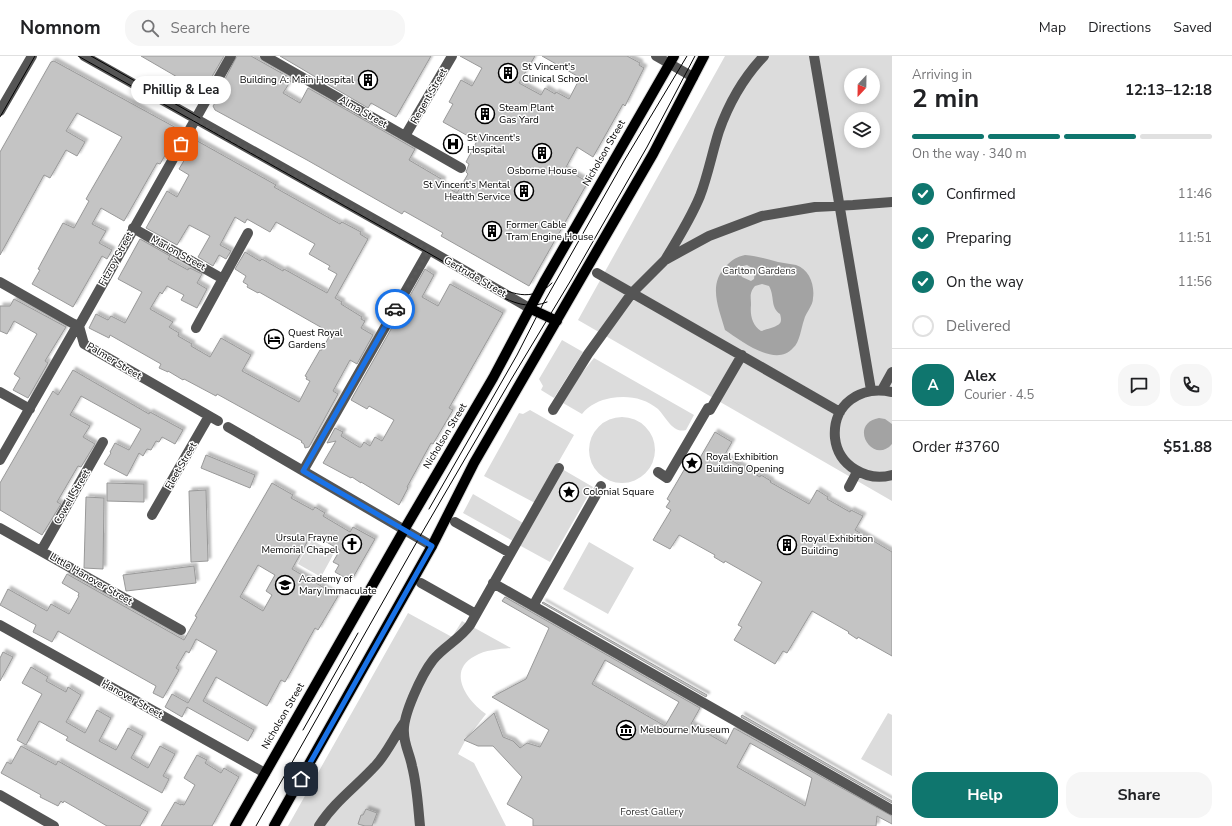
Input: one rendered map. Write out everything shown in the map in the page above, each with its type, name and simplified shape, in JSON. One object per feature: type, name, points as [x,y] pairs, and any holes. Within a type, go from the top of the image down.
[{"type":"main road","points":[[274,826],[432,546],[474,463],[655,152],[704,56]]},
{"type":"main road","name":"Nicholson Street","points":[[235,826],[264,773],[493,378],[544,282],[672,60]]},
{"type":"main road","points":[[531,309],[557,321]]},
{"type":"street","points":[[0,111],[32,56]]},
{"type":"street","name":"Gertrude Street","points":[[84,56],[531,309]]},
{"type":"street","name":"Fitzroy Street","points":[[0,460],[74,331],[79,326],[231,56]]},
{"type":"street","name":"Alma Street","points":[[265,56],[461,168]]},
{"type":"street","name":"Regent Street","points":[[405,136],[452,56]]},
{"type":"street","points":[[656,56],[672,60],[693,76]]},
{"type":"street","points":[[553,410],[588,354],[632,293],[665,260],[692,215],[705,180],[720,130],[730,105],[741,85],[764,56]]},
{"type":"street","points":[[814,56],[840,205],[877,390]]},
{"type":"street","points":[[665,260],[709,236],[762,216],[815,207],[840,205],[853,206],[892,202]]},
{"type":"street","name":"Marion Street","points":[[133,228],[223,279]]},
{"type":"street","points":[[196,328],[248,233]]},
{"type":"street","points":[[303,471],[429,250]]},
{"type":"street","points":[[597,273],[840,412]]},
{"type":"street","points":[[0,282],[72,324],[79,326]]},
{"type":"street","name":"Palmer Street","points":[[79,326],[84,344],[214,419]]},
{"type":"street","points":[[67,344],[84,344]]},
{"type":"street","points":[[658,472],[667,478],[742,355]]},
{"type":"street","points":[[877,390],[892,372]]},
{"type":"street","points":[[892,392],[877,390],[859,394],[848,402],[840,412],[836,425],[835,438],[839,452],[847,463],[858,472],[871,476],[884,477],[892,475]]},
{"type":"street","points":[[0,392],[30,409]]},
{"type":"street","name":"Fleet Street","points":[[152,515],[214,419]]},
{"type":"street","points":[[228,427],[432,546]]},
{"type":"street","name":"Cowell Street","points":[[41,551],[103,442]]},
{"type":"street","points":[[420,826],[412,766],[404,733],[406,720],[413,697],[426,669],[434,658],[464,632],[476,614],[559,468]]},
{"type":"street","points":[[849,487],[858,472]]},
{"type":"street","points":[[533,606],[601,486]]},
{"type":"street","points":[[455,522],[510,553]]},
{"type":"street","name":"Little Hanover Street","points":[[0,528],[181,630]]},
{"type":"street","points":[[421,583],[476,614]]},
{"type":"street","points":[[493,583],[892,810]]},
{"type":"street","name":"Hanover Street","points":[[0,625],[264,773]]},
{"type":"street","points":[[319,826],[330,810],[386,752],[406,720]]},
{"type":"street","points":[[0,796],[54,826]]},
{"type":"green space","name":"Carlton Gardens","points":[[725,56],[892,56],[892,501],[578,320]]},
{"type":"green space","points":[[562,340],[583,352],[554,398],[541,390],[543,386],[539,379]]},
{"type":"green space","points":[[594,358],[694,415],[686,430],[677,430],[653,405],[636,398],[617,397],[603,400],[595,403],[582,414],[563,403],[581,374]]},
{"type":"green space","points":[[530,410],[574,435],[535,503],[484,476],[519,413],[523,414]]},
{"type":"green space","points":[[616,417],[628,417],[635,419],[646,426],[653,437],[655,450],[653,463],[646,474],[635,481],[628,483],[616,483],[609,481],[598,474],[591,463],[589,456],[589,444],[591,437],[598,426],[609,419]]},
{"type":"green space","points":[[562,469],[593,487],[550,562],[519,545]]},
{"type":"green space","points":[[473,494],[523,523],[513,541],[463,513]]},
{"type":"green space","points":[[312,540],[334,553],[321,577],[298,564]]},
{"type":"green space","points":[[589,542],[634,568],[608,614],[563,589]]},
{"type":"green space","points":[[408,613],[452,637],[462,621],[511,648],[483,652],[466,662],[462,670],[462,686],[472,702],[486,714],[465,741],[458,754],[474,763],[506,826],[288,826]]},
{"type":"green space","points":[[888,713],[892,715],[892,776],[861,759]]},
{"type":"shaded area","points":[[745,255],[796,265],[801,267],[810,278],[813,288],[813,301],[805,317],[797,342],[793,348],[786,353],[777,355],[759,351],[725,330],[716,296],[717,280],[727,265],[737,257]],"holes":[[[747,265],[755,270],[754,279],[751,281],[742,277],[740,273],[743,266]],[[762,284],[769,286],[775,308],[780,314],[781,322],[778,325],[761,331],[752,320],[751,293],[755,286]]]},
{"type":"shaded area","points":[[879,418],[885,419],[892,424],[892,444],[885,449],[877,450],[866,442],[864,435],[865,428],[870,422]]},
{"type":"building","points":[[141,56],[224,56],[203,92]]},
{"type":"building","points":[[237,56],[251,56],[292,79],[283,93],[300,103],[308,88],[415,149],[409,160],[443,180],[441,184],[457,193],[468,174],[466,172],[469,164],[466,162],[477,141],[443,122],[453,104],[449,102],[461,80],[472,86],[482,68],[460,56],[535,56],[519,83],[541,95],[545,88],[555,94],[556,92],[569,99],[579,80],[579,77],[542,56],[627,56],[640,63],[639,65],[644,68],[625,106],[623,104],[593,157],[577,147],[565,169],[588,182],[529,286],[441,236],[443,233],[404,211],[402,214],[215,110],[213,106],[217,100],[215,98]]},
{"type":"building","name":"Building A: Main Hospital","points":[[280,56],[431,56],[396,117],[371,103],[368,108]]},
{"type":"building","points":[[54,61],[180,130],[181,132],[169,153],[167,152],[160,164],[157,163],[124,221],[101,208],[92,224],[106,231],[99,243],[112,250],[107,259],[102,256],[73,307],[32,284],[40,270],[38,269],[63,223],[74,228],[89,201],[86,199],[122,137],[77,113],[66,131],[85,142],[77,156],[66,150],[50,178],[44,175],[0,255],[0,152],[51,62]]},
{"type":"building","points":[[192,138],[276,185],[274,187],[340,224],[342,222],[361,232],[360,234],[368,239],[335,298],[342,302],[341,304],[362,317],[361,319],[365,321],[361,328],[373,335],[357,364],[350,360],[333,391],[338,394],[309,447],[305,448],[304,444],[301,442],[302,441],[217,394],[216,396],[168,371],[159,368],[161,364],[110,335],[109,338],[89,328],[96,314],[108,320],[111,316],[125,323],[142,292],[118,279],[140,239],[170,256],[168,259],[188,270],[189,268],[202,274],[197,283],[207,289],[197,308],[181,300],[184,295],[167,286],[162,294],[160,292],[150,309],[173,322],[169,327],[179,333],[178,336],[192,344],[191,346],[210,357],[221,338],[251,355],[242,371],[299,402],[310,381],[306,379],[307,377],[305,376],[331,333],[259,292],[258,293],[247,287],[248,285],[243,282],[246,276],[235,269],[245,252],[260,261],[262,259],[283,271],[284,269],[327,293],[337,274],[328,269],[330,266],[309,254],[315,244],[276,222],[270,232],[247,219],[245,223],[235,217],[220,245],[231,251],[226,259],[219,255],[213,266],[198,257],[210,236],[189,225],[177,245],[146,228],[167,191],[177,197],[189,175],[179,169],[185,159],[181,158]]},
{"type":"building","points":[[425,269],[434,275],[422,297],[438,306],[450,284],[503,313],[449,408],[453,410],[433,444],[431,443],[399,505],[352,477],[351,478],[323,463],[336,441],[327,443],[335,428],[343,432],[341,436],[359,447],[361,447],[364,442],[370,446],[375,437],[382,441],[394,420],[369,406],[367,409],[351,400]]},
{"type":"building","points":[[14,299],[66,327],[45,361],[48,363],[28,398],[13,390],[20,378],[14,374],[37,334],[14,321],[7,334],[0,331],[0,306],[10,306]]},
{"type":"building","points":[[73,370],[149,414],[150,412],[183,430],[175,444],[162,437],[159,442],[156,441],[151,450],[147,449],[143,456],[139,453],[127,476],[104,464],[115,443],[129,450],[141,429],[81,396],[70,415],[90,426],[83,437],[95,444],[81,467],[78,466],[57,502],[61,504],[42,535],[0,510],[0,483],[53,391],[58,395]]},
{"type":"building","name":"Royal Exhibition Building","points":[[715,432],[732,442],[724,456],[760,477],[761,475],[771,481],[770,482],[809,504],[817,490],[828,497],[827,499],[850,512],[851,510],[863,516],[855,530],[892,552],[892,656],[858,637],[857,639],[848,633],[849,632],[812,611],[787,653],[783,651],[775,664],[734,640],[742,627],[738,625],[762,582],[725,561],[724,563],[714,557],[715,555],[679,535],[670,549],[653,540],[671,510],[666,507],[670,501],[667,499],[687,465],[690,467],[693,460],[697,463]]},
{"type":"building","points":[[206,455],[255,475],[250,488],[201,468]]},
{"type":"building","points":[[107,483],[144,484],[144,502],[107,501]]},
{"type":"building","points":[[272,483],[293,495],[291,498],[313,510],[315,507],[325,513],[323,516],[350,532],[353,527],[375,539],[351,581],[335,572],[339,565],[333,562],[340,550],[313,534],[311,535],[292,569],[338,596],[318,630],[315,628],[285,682],[281,680],[267,706],[216,677],[203,701],[254,730],[248,741],[187,707],[182,717],[165,707],[172,694],[188,703],[217,651],[196,639],[189,653],[186,651],[176,668],[179,670],[163,698],[153,693],[156,686],[58,631],[52,642],[33,632],[36,625],[0,605],[8,589],[47,611],[51,604],[69,614],[79,596],[79,593],[62,583],[67,574],[184,640],[197,617],[195,616]],"holes":[[[258,565],[275,575],[266,591],[272,595],[263,611],[240,597]]]},
{"type":"building","points":[[206,490],[208,561],[191,562],[189,491]]},
{"type":"building","points":[[86,497],[104,498],[103,569],[84,568]]},
{"type":"building","points":[[194,566],[196,583],[126,591],[123,575]]},
{"type":"building","name":"Melbourne Museum","points":[[505,597],[700,708],[691,724],[726,744],[734,728],[892,816],[892,824],[877,816],[876,826],[533,826],[533,819],[507,804],[522,777],[493,746],[478,746],[464,740],[494,713],[503,737],[513,741],[520,748],[527,743],[540,747],[549,730],[492,697],[526,679],[549,628],[502,601]],"holes":[[[605,660],[679,702],[665,726],[592,684]],[[750,743],[812,778],[805,806],[737,767]]]},
{"type":"building","points":[[543,602],[707,695],[706,697],[542,603]]},
{"type":"building","points":[[3,652],[13,657],[0,681],[0,658]]},
{"type":"building","points":[[31,667],[48,677],[46,681],[66,692],[68,687],[81,695],[66,722],[85,733],[97,710],[111,718],[99,741],[116,750],[128,728],[143,736],[131,758],[148,768],[160,746],[175,754],[163,776],[169,779],[162,793],[66,740],[68,737],[39,721],[26,745],[17,740],[42,694],[22,683]]},
{"type":"building","points":[[742,715],[892,801],[892,803],[741,717]]},
{"type":"building","points":[[21,746],[56,765],[58,761],[148,812],[140,826],[107,826],[64,801],[63,803],[61,801],[58,806],[40,797],[41,795],[1,773],[7,762],[11,764]]},
{"type":"building","points":[[197,755],[207,760],[205,763],[221,773],[224,768],[239,777],[212,826],[161,826],[175,802],[184,805],[195,785],[184,778]]},
{"type":"building","points":[[366,809],[377,813],[372,826],[358,824],[361,815],[363,815]]},
{"type":"tram line","points":[[0,117],[35,56]]},
{"type":"tram line","points":[[78,56],[439,259],[504,298],[526,305],[536,305],[547,302]]},
{"type":"tram line","points":[[91,56],[200,118]]},
{"type":"tram line","points":[[429,509],[517,355],[543,304],[624,161],[687,56]]},
{"type":"tram line","points":[[256,826],[419,538],[571,280],[647,147],[695,56]]},
{"type":"tram line","points":[[489,282],[513,293],[529,295],[537,293],[552,283]]},
{"type":"tram line","points":[[303,730],[358,633]]},
{"type":"way so far","points":[[181,144],[195,119],[429,250],[395,309]]},
{"type":"place","name":"St Vincent's Clinical School","points":[[508,73]]},
{"type":"place","name":"Building A: Main Hospital","points":[[368,80]]},
{"type":"place","name":"Steam Plant Gas Yard","points":[[485,114]]},
{"type":"place","name":"Phillip & Lea","points":[[181,144]]},
{"type":"place","name":"St Vincent's Hospital","points":[[453,144]]},
{"type":"place","name":"Osborne House","points":[[542,153]]},
{"type":"place","name":"St Vincent's Mental Health Service","points":[[524,191]]},
{"type":"place","name":"Former Cable Tram Engine House","points":[[492,231]]},
{"type":"place","name":"Quest Royal Gardens","points":[[274,339]]},
{"type":"place","name":"Royal Exhibition Building Opening","points":[[692,463]]},
{"type":"place","name":"Colonial Square","points":[[569,492]]},
{"type":"place","name":"Ursula Frayne Memorial Chapel","points":[[352,544]]},
{"type":"place","name":"Royal Exhibition Building","points":[[787,545]]},
{"type":"place","name":"Academy of Mary Immaculate","points":[[285,585]]},
{"type":"place","name":"Melbourne Museum","points":[[626,730]]},
{"type":"route","points":[[301,779],[432,546],[303,471],[395,309]]},
{"type":"park label","name":"Forest Gallery","points":[[652,812]]}]
